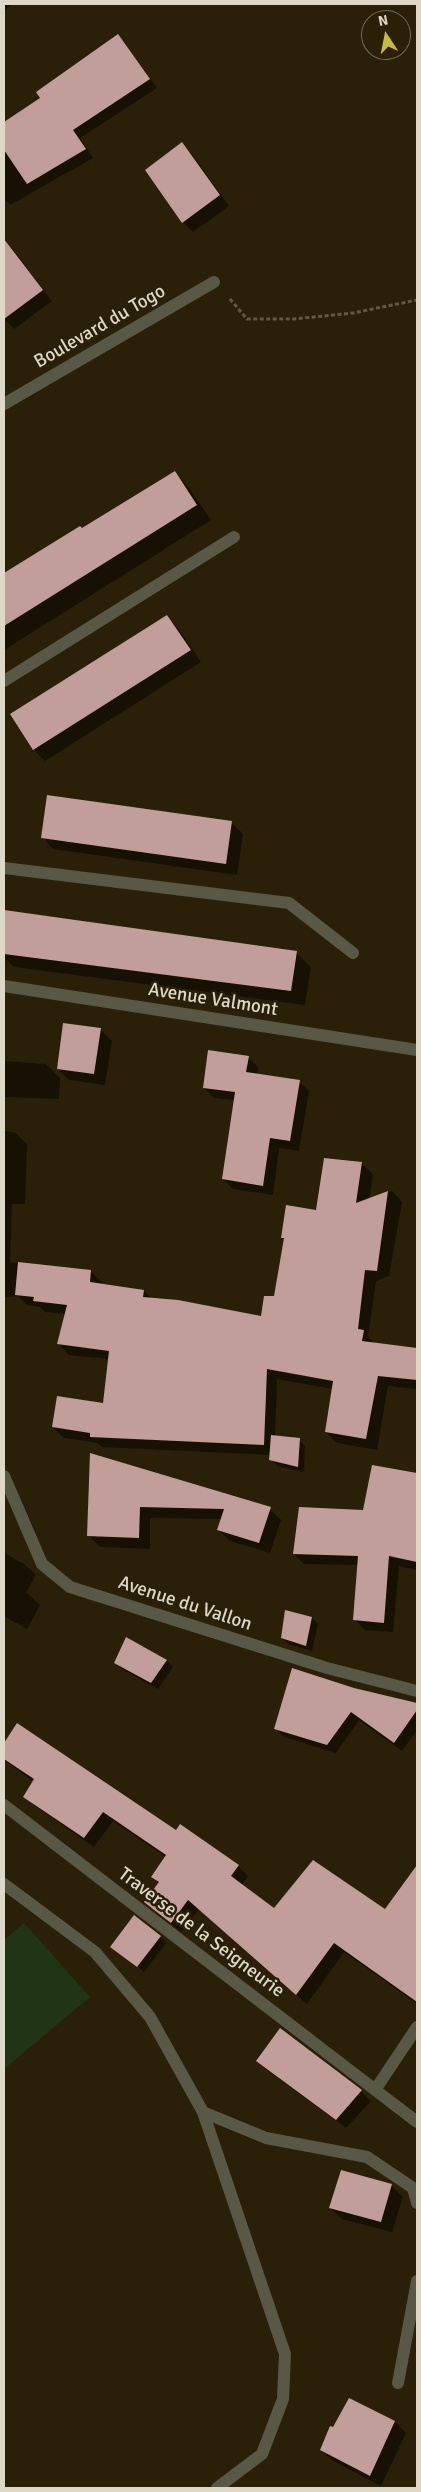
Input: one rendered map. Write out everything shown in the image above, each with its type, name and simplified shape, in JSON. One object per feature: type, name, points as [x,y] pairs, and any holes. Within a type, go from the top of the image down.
[{"type":"street","name":"Boulevard du Togo","points":[[4,404],[214,282]]},
{"type":"street","points":[[4,681],[234,537]]},
{"type":"street","points":[[4,868],[289,903],[353,953]]},
{"type":"street","name":"Avenue Valmont","points":[[4,986],[417,1050]]},
{"type":"street","name":"Avenue du Vallon","points":[[4,1476],[42,1564],[70,1587],[327,1668],[417,1691]]},
{"type":"street","name":"Traverse de la Seigneurie","points":[[4,1805],[417,2122]]},
{"type":"street","points":[[4,1884],[95,1952],[150,2017],[203,2112],[285,2354],[283,2399],[262,2454],[217,2488]]},
{"type":"street","points":[[375,2090],[417,2027]]},
{"type":"street","points":[[203,2112],[266,2138],[367,2158],[413,2188],[417,2202]]},
{"type":"street","points":[[398,2383],[417,2281]]},
{"type":"path","points":[[214,282],[247,318],[294,319],[353,313],[417,300]]},
{"type":"green space","points":[[24,1923],[90,1997],[4,2069],[4,1940]]},
{"type":"building","points":[[118,34],[150,79],[73,130],[86,149],[27,184],[4,150],[4,122],[40,98],[36,92]]},
{"type":"building","points":[[182,142],[220,195],[182,223],[145,170]]},
{"type":"building","points":[[4,239],[43,290],[4,319]]},
{"type":"building","points":[[175,471],[197,505],[4,626],[4,573]]},
{"type":"building","points":[[167,615],[191,650],[33,750],[10,714]]},
{"type":"building","points":[[47,795],[232,821],[226,864],[41,838]]},
{"type":"building","points":[[4,910],[297,951],[291,991],[4,954]]},
{"type":"building","points":[[63,1023],[101,1028],[94,1074],[57,1069]]},
{"type":"building","points":[[208,1050],[249,1056],[246,1072],[300,1080],[290,1141],[270,1138],[263,1186],[222,1179],[235,1092],[203,1088]]},
{"type":"building","points":[[324,1158],[362,1162],[356,1203],[388,1191],[377,1271],[365,1270],[358,1329],[364,1330],[362,1341],[417,1348],[417,1380],[378,1376],[366,1439],[325,1432],[333,1381],[267,1369],[264,1445],[90,1437],[90,1433],[52,1427],[57,1396],[103,1403],[109,1351],[57,1344],[67,1305],[33,1301],[34,1297],[15,1295],[18,1262],[91,1270],[90,1282],[144,1290],[143,1297],[178,1300],[261,1316],[264,1296],[274,1296],[284,1238],[281,1238],[286,1205],[316,1210]]},
{"type":"building","points":[[271,1435],[300,1438],[298,1467],[269,1460]]},
{"type":"building","points":[[90,1453],[271,1507],[259,1543],[217,1530],[224,1509],[140,1507],[139,1538],[87,1536]]},
{"type":"building","points":[[372,1465],[417,1473],[417,1562],[389,1556],[384,1623],[353,1620],[358,1556],[293,1554],[299,1507],[363,1510]]},
{"type":"building","points":[[285,1610],[312,1617],[306,1646],[281,1638]]},
{"type":"building","points":[[126,1637],[167,1660],[151,1683],[114,1663]]},
{"type":"building","points":[[292,1668],[354,1688],[417,1703],[417,1710],[394,1743],[351,1712],[327,1745],[274,1729]]},
{"type":"building","points":[[17,1723],[176,1830],[180,1824],[239,1865],[231,1876],[274,1908],[313,1860],[385,1909],[417,1865],[417,2002],[334,1943],[296,1995],[188,1900],[171,1923],[144,1902],[159,1882],[151,1877],[166,1855],[103,1812],[84,1838],[23,1797],[34,1779],[4,1759],[4,1743]]},
{"type":"building","points":[[134,1915],[161,1936],[137,1967],[110,1947]]},
{"type":"building","points":[[280,2028],[362,2090],[336,2120],[256,2061]]},
{"type":"building","points":[[341,2170],[392,2184],[381,2222],[329,2208]]},
{"type":"building","points":[[349,2398],[395,2421],[370,2476],[320,2450],[330,2426],[333,2427]]}]
